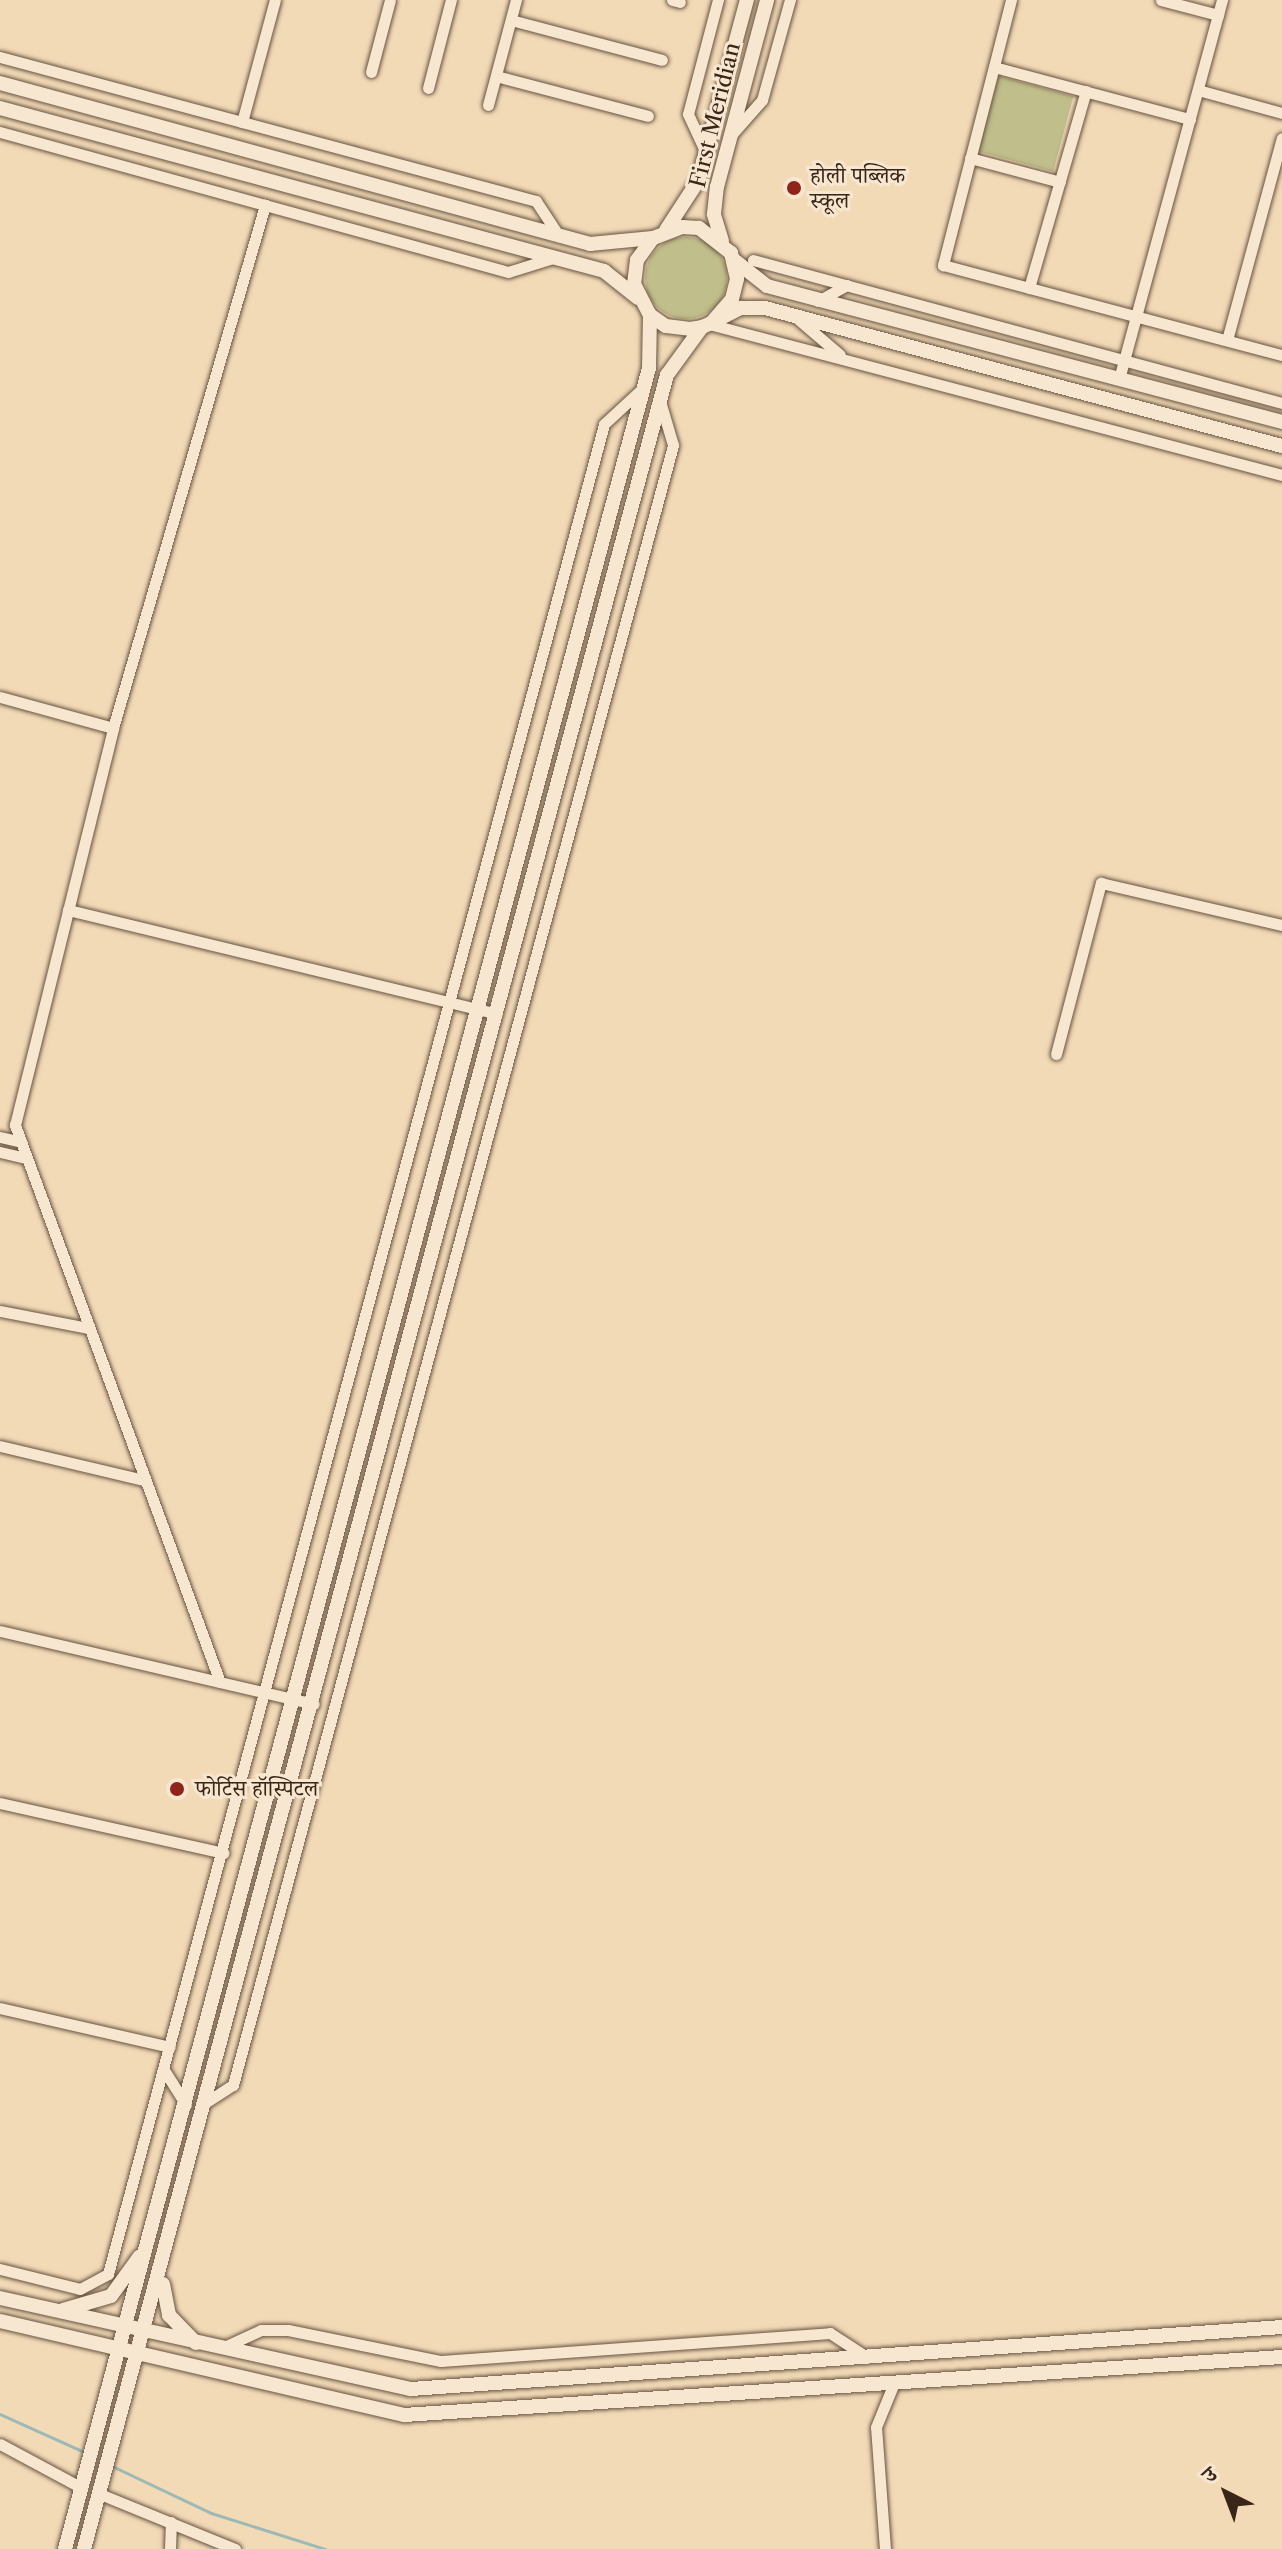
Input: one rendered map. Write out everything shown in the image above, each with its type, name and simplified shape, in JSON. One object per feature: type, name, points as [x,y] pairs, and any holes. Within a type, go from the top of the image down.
[{"type":"street","points":[[242,122],[275,0]]},
{"type":"street","points":[[371,72],[390,0]]},
{"type":"street","points":[[428,88],[451,0]]},
{"type":"street","points":[[488,105],[516,0]]},
{"type":"street","points":[[706,153],[688,114],[718,0]]},
{"type":"street","name":"First Meridian","points":[[666,230],[698,181],[747,0]]},
{"type":"street","name":"First Meridian","points":[[722,241],[714,214],[731,135],[767,0]]},
{"type":"street","points":[[731,135],[762,100],[790,0]]},
{"type":"street","points":[[1011,0],[943,265],[1282,355]]},
{"type":"street","points":[[1161,0],[1218,15]]},
{"type":"street","points":[[1119,379],[1222,0]]},
{"type":"street","points":[[511,20],[662,60]]},
{"type":"street","points":[[0,57],[536,201],[559,236]]},
{"type":"street","points":[[994,67],[1190,119]]},
{"type":"street","points":[[496,76],[648,116]]},
{"type":"street","points":[[0,83],[590,244],[653,238]]},
{"type":"street","points":[[1198,90],[1282,113]]},
{"type":"street","points":[[1029,288],[1086,91]]},
{"type":"street","points":[[0,108],[604,271],[666,326],[708,324],[1282,475]]},
{"type":"street","points":[[0,132],[508,272],[554,258]]},
{"type":"street","points":[[1227,340],[1282,138]]},
{"type":"street","points":[[970,158],[1060,182]]},
{"type":"street","points":[[220,1682],[15,1125],[113,728],[265,205]]},
{"type":"street","points":[[638,298],[637,260],[653,238],[666,230],[699,228],[722,241],[734,260],[767,286],[1282,422]]},
{"type":"street","points":[[84,2549],[163,2272],[667,375],[732,299],[734,260]]},
{"type":"street","points":[[753,260],[1282,403]]},
{"type":"street","points":[[818,301],[847,285]]},
{"type":"street","points":[[708,324],[741,308],[794,315],[1282,446]]},
{"type":"street","points":[[65,2549],[127,2327],[644,388],[650,315]]},
{"type":"street","points":[[794,315],[843,358]]},
{"type":"street","points":[[0,2269],[80,2289],[108,2274],[604,424],[644,388]]},
{"type":"street","points":[[208,2101],[233,2085],[673,445],[660,400]]},
{"type":"street","points":[[0,697],[113,728]]},
{"type":"street","points":[[1056,1054],[1101,883],[1282,925]]},
{"type":"street","points":[[68,910],[497,1014]]},
{"type":"street","points":[[0,1137],[21,1142]]},
{"type":"street","points":[[0,1152],[26,1158]]},
{"type":"street","points":[[0,1311],[88,1328]]},
{"type":"street","points":[[0,1446],[144,1480]]},
{"type":"street","points":[[0,1631],[314,1704]]},
{"type":"street","points":[[0,1803],[223,1853]]},
{"type":"street","points":[[0,2008],[170,2047]]},
{"type":"street","points":[[164,2070],[186,2106]]},
{"type":"street","points":[[59,2311],[111,2296],[150,2241]]},
{"type":"street","points":[[163,2272],[169,2315],[196,2343]]},
{"type":"street","points":[[0,2298],[411,2389],[1282,2327]]},
{"type":"street","points":[[0,2321],[404,2415],[1282,2357]]},
{"type":"street","points":[[222,2348],[261,2330],[288,2330],[441,2361],[830,2333],[868,2358]]},
{"type":"street","points":[[885,2549],[876,2427],[894,2383]]},
{"type":"street","points":[[0,2444],[84,2481]]},
{"type":"street","points":[[102,2488],[235,2549]]},
{"type":"street","points":[[170,2549],[171,2522]]},
{"type":"shaded area","points":[[998,76],[1073,96],[1053,172],[978,151]]},
{"type":"shaded area","points":[[686,237],[702,240],[715,249],[724,262],[727,278],[724,294],[715,307],[702,316],[686,319],[670,316],[657,307],[648,294],[645,278],[648,262],[657,249],[670,240]]},
{"type":"waterway","points":[[0,2414],[84,2452]]},
{"type":"waterway","points":[[112,2466],[211,2513],[325,2549]]},
{"type":"place","name":"होली पब्लिक स्कूल","points":[[794,188]]},
{"type":"place","name":"फोर्टिस हॉस्पिटल","points":[[177,1789]]}]
